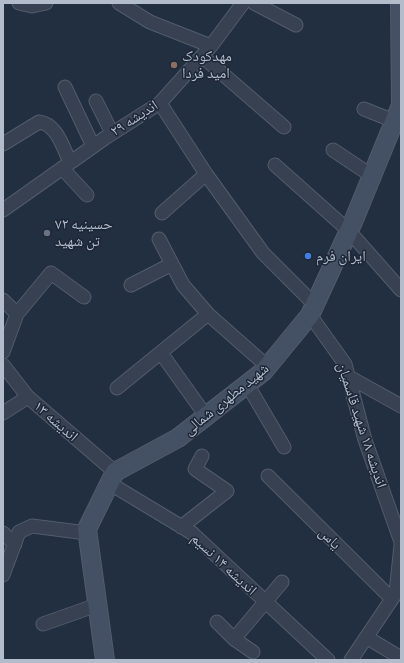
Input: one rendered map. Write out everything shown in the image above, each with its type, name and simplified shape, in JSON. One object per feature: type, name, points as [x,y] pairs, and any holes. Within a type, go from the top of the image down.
[{"type":"main road","name":"شهید مطهری شمالی","points":[[112,478],[178,438],[268,367],[313,310],[349,231],[399,110],[401,36],[400,3]]},
{"type":"main road","points":[[105,660],[87,529],[112,478]]},
{"type":"street","points":[[19,3],[32,6],[46,3]]},
{"type":"street","points":[[119,3],[150,22],[211,46]]},
{"type":"street","name":"اندیشه ۲۹","points":[[3,210],[112,133],[160,103],[211,46],[243,3]]},
{"type":"street","points":[[254,3],[296,25]]},
{"type":"street","points":[[202,56],[284,127]]},
{"type":"street","points":[[65,87],[93,146]]},
{"type":"street","points":[[96,100],[112,133]]},
{"type":"street","name":"اندیشه ۱۸ شهید قاسمیان","points":[[160,103],[206,174],[263,253],[313,310],[345,364],[365,440],[396,513],[401,544],[396,593],[351,660]]},
{"type":"street","points":[[364,109],[399,110]]},
{"type":"street","points":[[3,144],[39,122],[46,122],[53,127],[66,165],[87,195]]},
{"type":"street","points":[[333,150],[372,176]]},
{"type":"street","points":[[275,165],[349,231],[401,290]]},
{"type":"street","points":[[162,213],[206,174]]},
{"type":"street","points":[[159,239],[183,285],[208,314],[268,367]]},
{"type":"street","points":[[131,285],[172,264]]},
{"type":"street","points":[[3,352],[17,314],[51,273],[84,297]]},
{"type":"street","points":[[3,300],[17,314]]},
{"type":"street","points":[[117,388],[208,314]]},
{"type":"street","points":[[161,353],[206,416]]},
{"type":"street","name":"اندیشه ۱۳","points":[[3,365],[28,397],[112,478]]},
{"type":"street","points":[[349,377],[401,406]]},
{"type":"street","points":[[247,384],[284,447]]},
{"type":"street","points":[[3,413],[28,397]]},
{"type":"street","points":[[182,527],[227,491],[195,469],[202,456]]},
{"type":"street","name":"یاس","points":[[268,476],[396,593]]},
{"type":"street","name":"اندیشه ۱۴ نسیم","points":[[112,478],[192,533],[328,660]]},
{"type":"street","points":[[3,575],[19,532],[32,526],[87,532]]},
{"type":"street","points":[[3,533],[15,544]]},
{"type":"street","points":[[234,639],[282,582]]},
{"type":"street","points":[[43,624],[97,605]]},
{"type":"street","points":[[217,622],[234,639],[253,652]]},
{"type":"street","points":[[366,637],[401,658]]},
{"type":"place","name":"مهدکودک امید فردا","points":[[174,65]]},
{"type":"place","name":"حسینیه ۷۲ تن شهید","points":[[47,233]]},
{"type":"place","name":"ایران فرم","points":[[308,256]]}]
